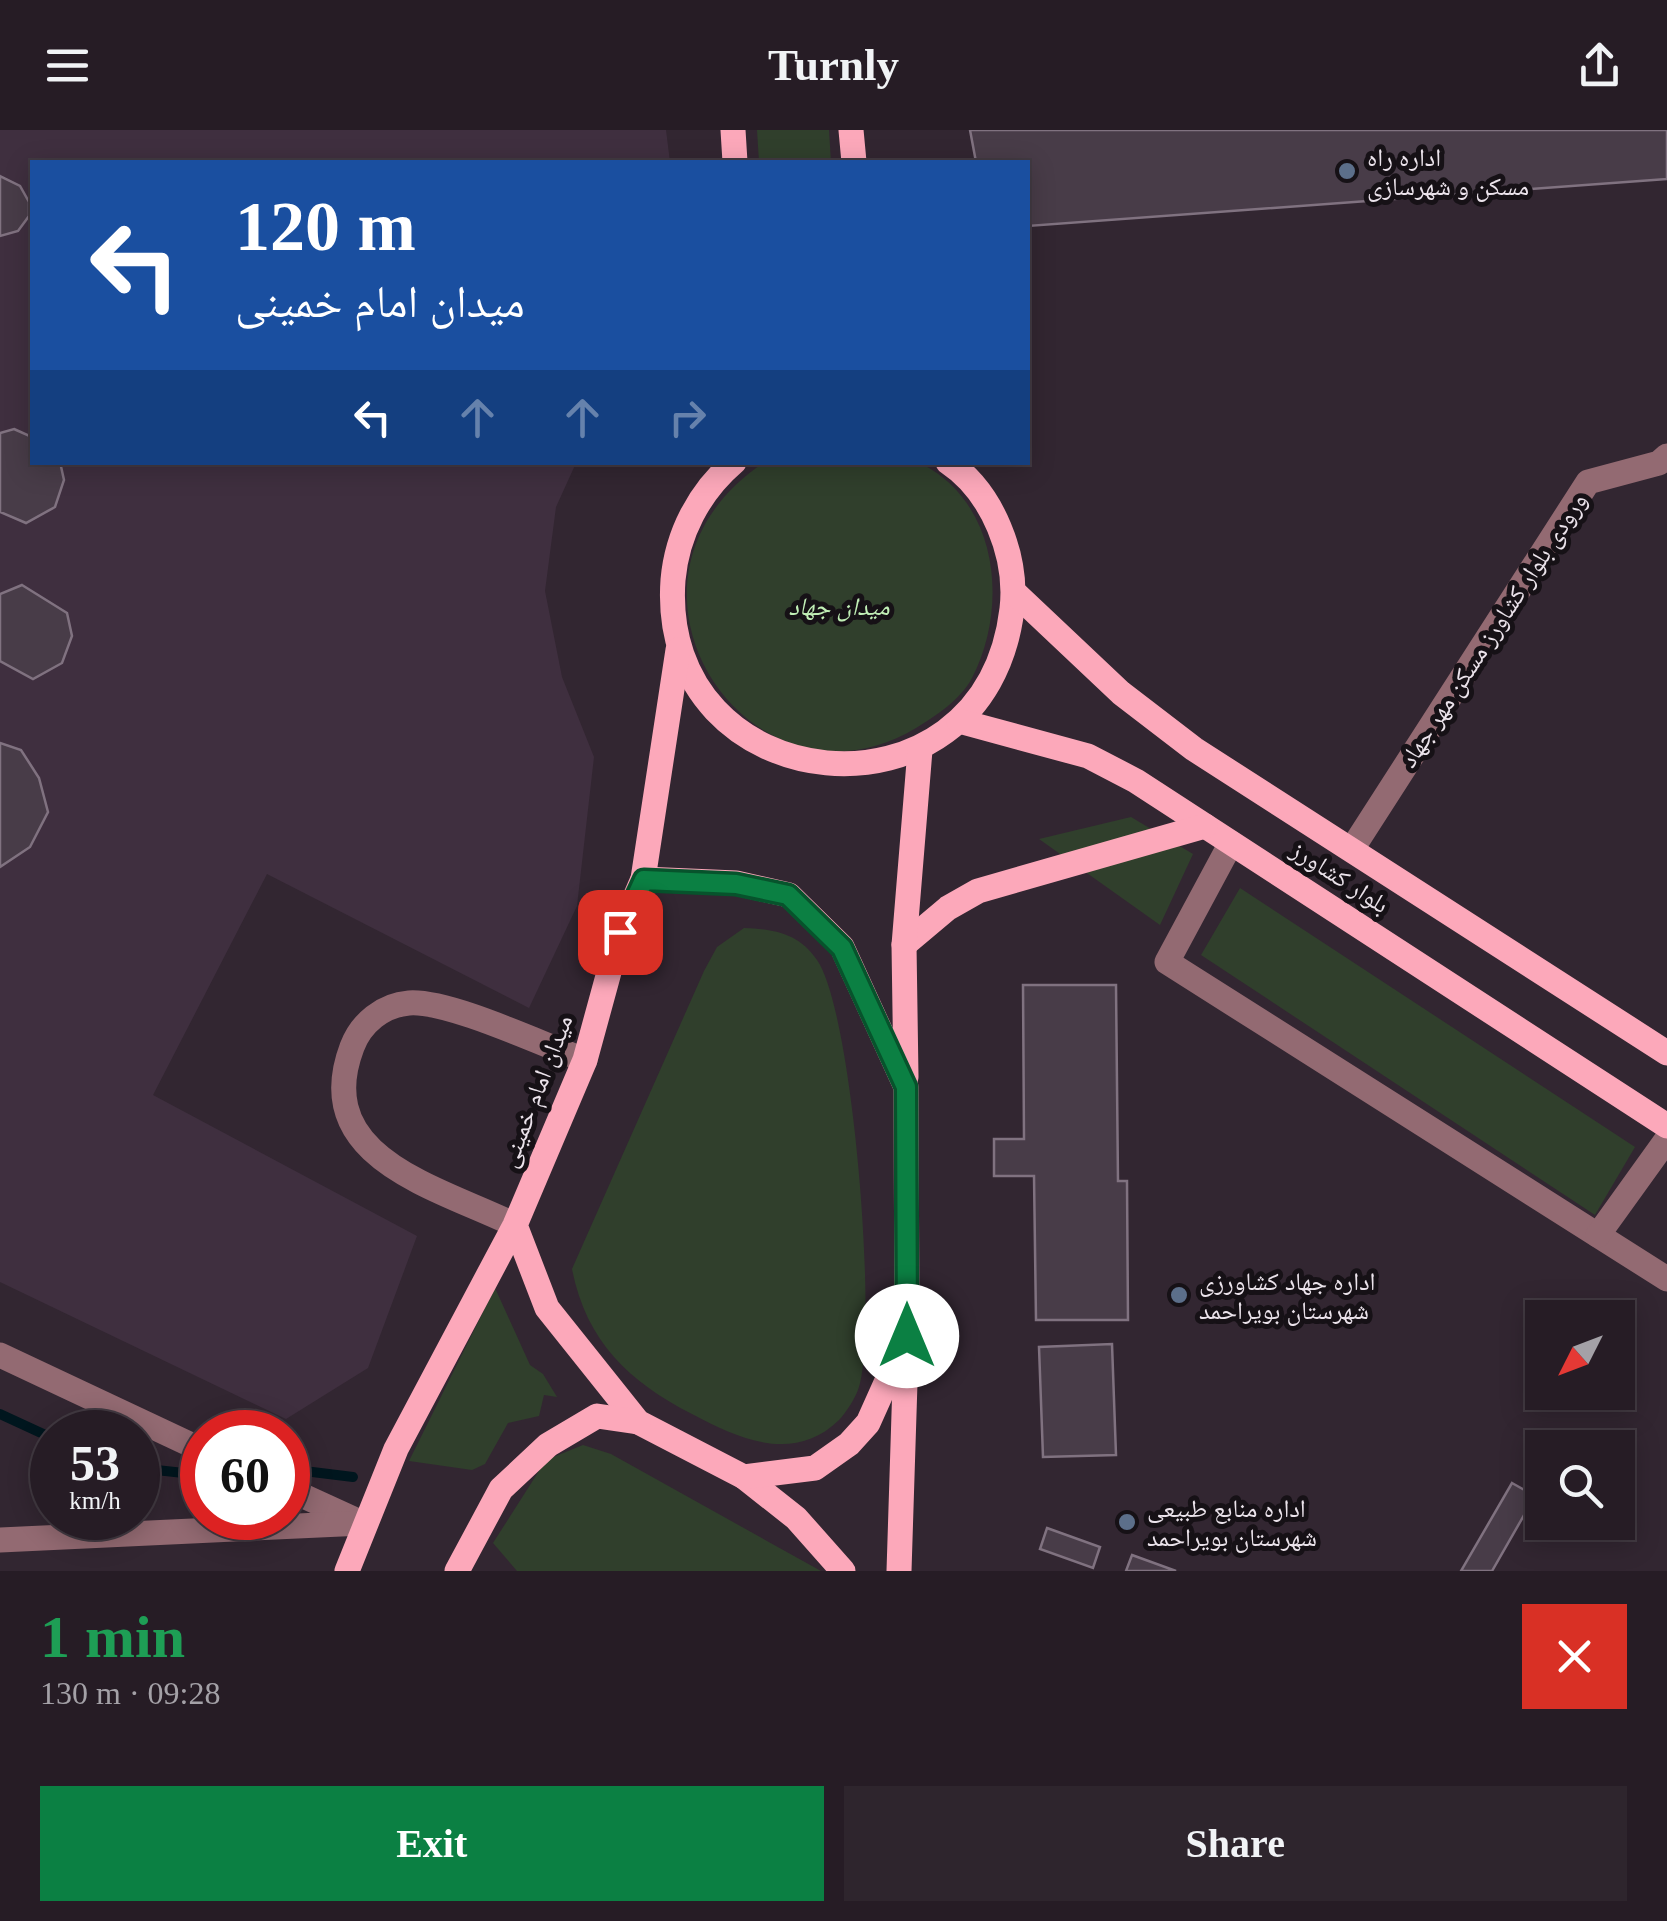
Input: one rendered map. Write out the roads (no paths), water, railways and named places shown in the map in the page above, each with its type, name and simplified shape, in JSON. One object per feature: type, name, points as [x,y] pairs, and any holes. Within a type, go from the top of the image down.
[{"type":"main road","points":[[732,130],[735,160]]},
{"type":"main road","points":[[851,130],[854,160]]},
{"type":"main road","points":[[716,471],[689,519],[675,560],[672,602],[678,650],[722,717],[758,744],[800,761],[844,767],[920,750],[959,721],[992,680],[1009,639],[1014,592],[1006,546],[987,503],[951,465]]},
{"type":"main road","name":"بلوار کشاورز","points":[[1014,592],[1150,716],[1194,749],[1667,1053]]},
{"type":"main road","name":"میدان امام خمینی","points":[[347,1571],[363,1523],[396,1449],[515,1225],[584,1060],[620,932],[644,880],[678,650]]},
{"type":"main road","name":"بلوار کشاورز","points":[[959,721],[1088,756],[1136,781],[1667,1126]]},
{"type":"main road","points":[[899,1571],[907,1336],[904,945],[920,750]]},
{"type":"main road","points":[[904,945],[948,908],[978,890],[1204,826]]},
{"type":"main road","points":[[644,880],[736,884],[788,895],[842,948],[906,1087]]},
{"type":"main road","points":[[515,1225],[547,1308],[638,1422]]},
{"type":"main road","points":[[744,1476],[814,1468],[849,1444],[868,1423],[907,1336]]},
{"type":"main road","points":[[457,1571],[501,1489],[548,1445],[597,1416],[638,1422],[744,1476],[796,1518],[842,1571]]},
{"type":"street","name":"ورودی بلوار کشاورز مسکن مهر جهاد","points":[[1352,849],[1588,482],[1658,463],[1667,456]]},
{"type":"street","points":[[1231,842],[1167,962],[1667,1279]]},
{"type":"street","points":[[515,1225],[379,1158],[357,1137],[344,1110],[340,1080],[358,1032],[380,1011],[409,1003],[440,1006],[584,1060]]},
{"type":"street","points":[[1598,1235],[1667,1139]]},
{"type":"street","points":[[0,1354],[180,1440]]},
{"type":"street","points":[[310,1499],[363,1523]]},
{"type":"street","points":[[0,1540],[363,1523]]},
{"type":"waterway","points":[[0,1414],[30,1428]]},
{"type":"waterway","points":[[160,1470],[180,1473]]},
{"type":"waterway","points":[[310,1472],[353,1477]]},
{"type":"place","name":"اداره راه مسکن و شهرسازی","points":[[1347,171]]},
{"type":"place","name":"اداره جهاد کشاورزی شهرستان بویراحمد","points":[[1179,1295]]},
{"type":"place","name":"اداره منابع طبیعی شهرستان بویراحمد","points":[[1127,1522]]},
{"type":"park label","name":"میدان جهاد","points":[[839,606]]}]
